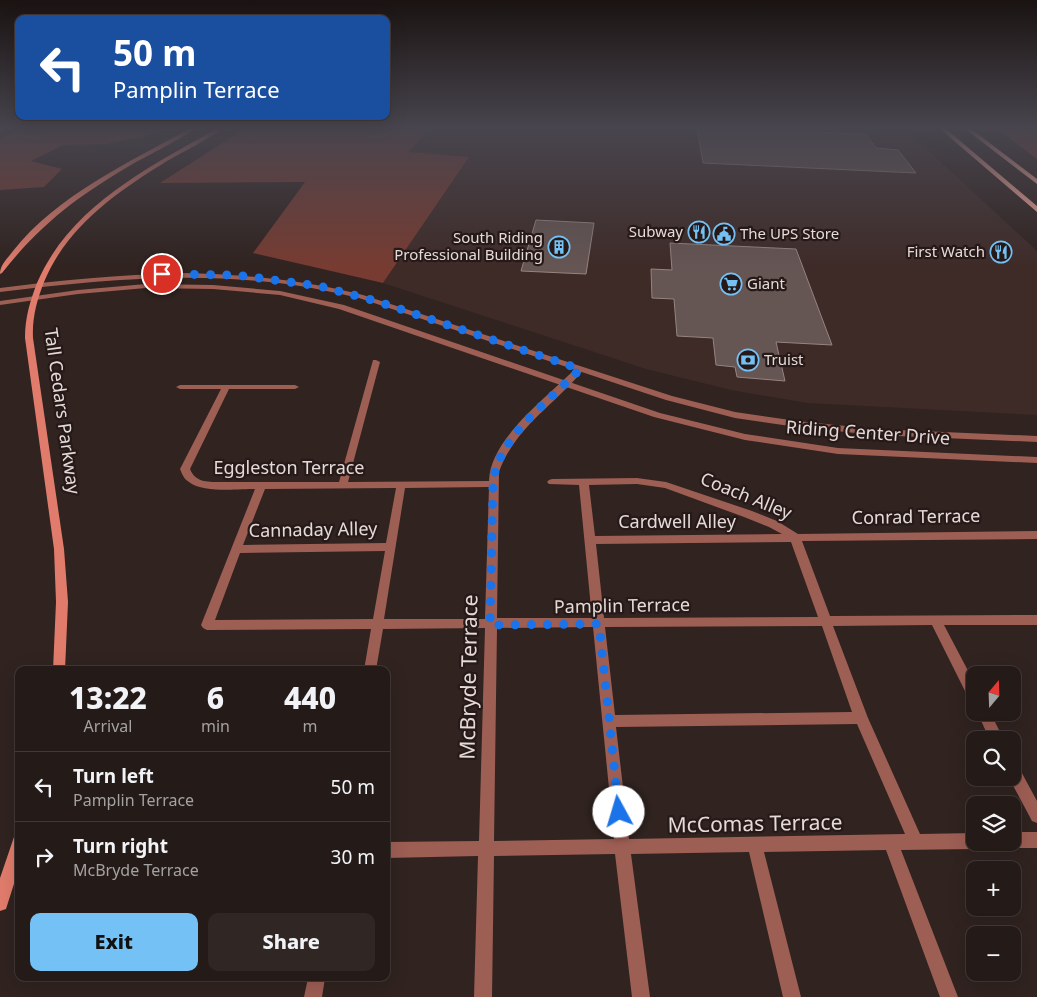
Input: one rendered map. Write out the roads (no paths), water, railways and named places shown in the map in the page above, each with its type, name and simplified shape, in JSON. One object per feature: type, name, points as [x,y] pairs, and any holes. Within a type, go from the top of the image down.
[{"type":"main road","points":[[0,272],[21,245],[51,216],[113,175]]},
{"type":"main road","name":"Tall Cedars Parkway","points":[[59,666],[62,602],[59,549],[28,328],[42,275],[62,242],[89,214],[144,175]]},
{"type":"main road","points":[[996,175],[1037,210]]},
{"type":"main road","points":[[0,904],[15,855]]},
{"type":"street","name":"Riding Center Drive","points":[[0,290],[162,274],[236,275],[287,281],[361,296],[688,403],[764,420],[875,432],[1037,439]]},
{"type":"street","name":"Riding Center Drive","points":[[0,303],[78,292],[155,286],[213,286],[280,293],[341,307],[566,384],[697,426],[790,445],[878,453],[1037,460]]},
{"type":"street","points":[[343,484],[376,362]]},
{"type":"street","name":"McBryde Terrace","points":[[483,997],[493,484],[496,464],[508,443],[580,369]]},
{"type":"street","points":[[180,387],[295,386]]},
{"type":"street","name":"Eggleston Terrace","points":[[226,387],[188,462],[186,474],[194,482],[207,485],[261,486],[493,484]]},
{"type":"street","name":"Coach Alley","points":[[552,482],[637,481],[666,485],[773,524],[795,537],[861,718],[916,843]]},
{"type":"street","points":[[584,482],[622,847],[641,997]]},
{"type":"street","name":"Cannaday Alley","points":[[371,666],[400,485]]},
{"type":"street","points":[[236,549],[261,486]]},
{"type":"street","name":"Conrad Terrace","points":[[795,537],[1037,535]]},
{"type":"street","name":"Cardwell Alley","points":[[590,540],[795,537]]},
{"type":"street","name":"Cannaday Alley","points":[[236,549],[390,547]]},
{"type":"street","name":"Pamplin Terrace","points":[[236,549],[207,625],[490,625],[1037,620]]},
{"type":"street","points":[[936,622],[966,680]]},
{"type":"street","points":[[610,721],[861,718]]},
{"type":"street","points":[[1021,786],[1037,816]]},
{"type":"street","points":[[1021,840],[1037,840]]},
{"type":"street","name":"McComas Terrace","points":[[390,850],[755,846],[966,841]]},
{"type":"street","points":[[891,843],[949,997]]},
{"type":"street","points":[[755,846],[792,997]]},
{"type":"street","points":[[313,997],[316,981]]},
{"type":"place","name":"Subway","points":[[699,232]]},
{"type":"place","name":"The UPS Store","points":[[724,234]]},
{"type":"place","name":"South Riding Professional Building","points":[[559,247]]},
{"type":"place","name":"First Watch","points":[[1001,252]]},
{"type":"place","name":"Giant","points":[[731,284]]},
{"type":"place","name":"Truist","points":[[748,360]]}]
